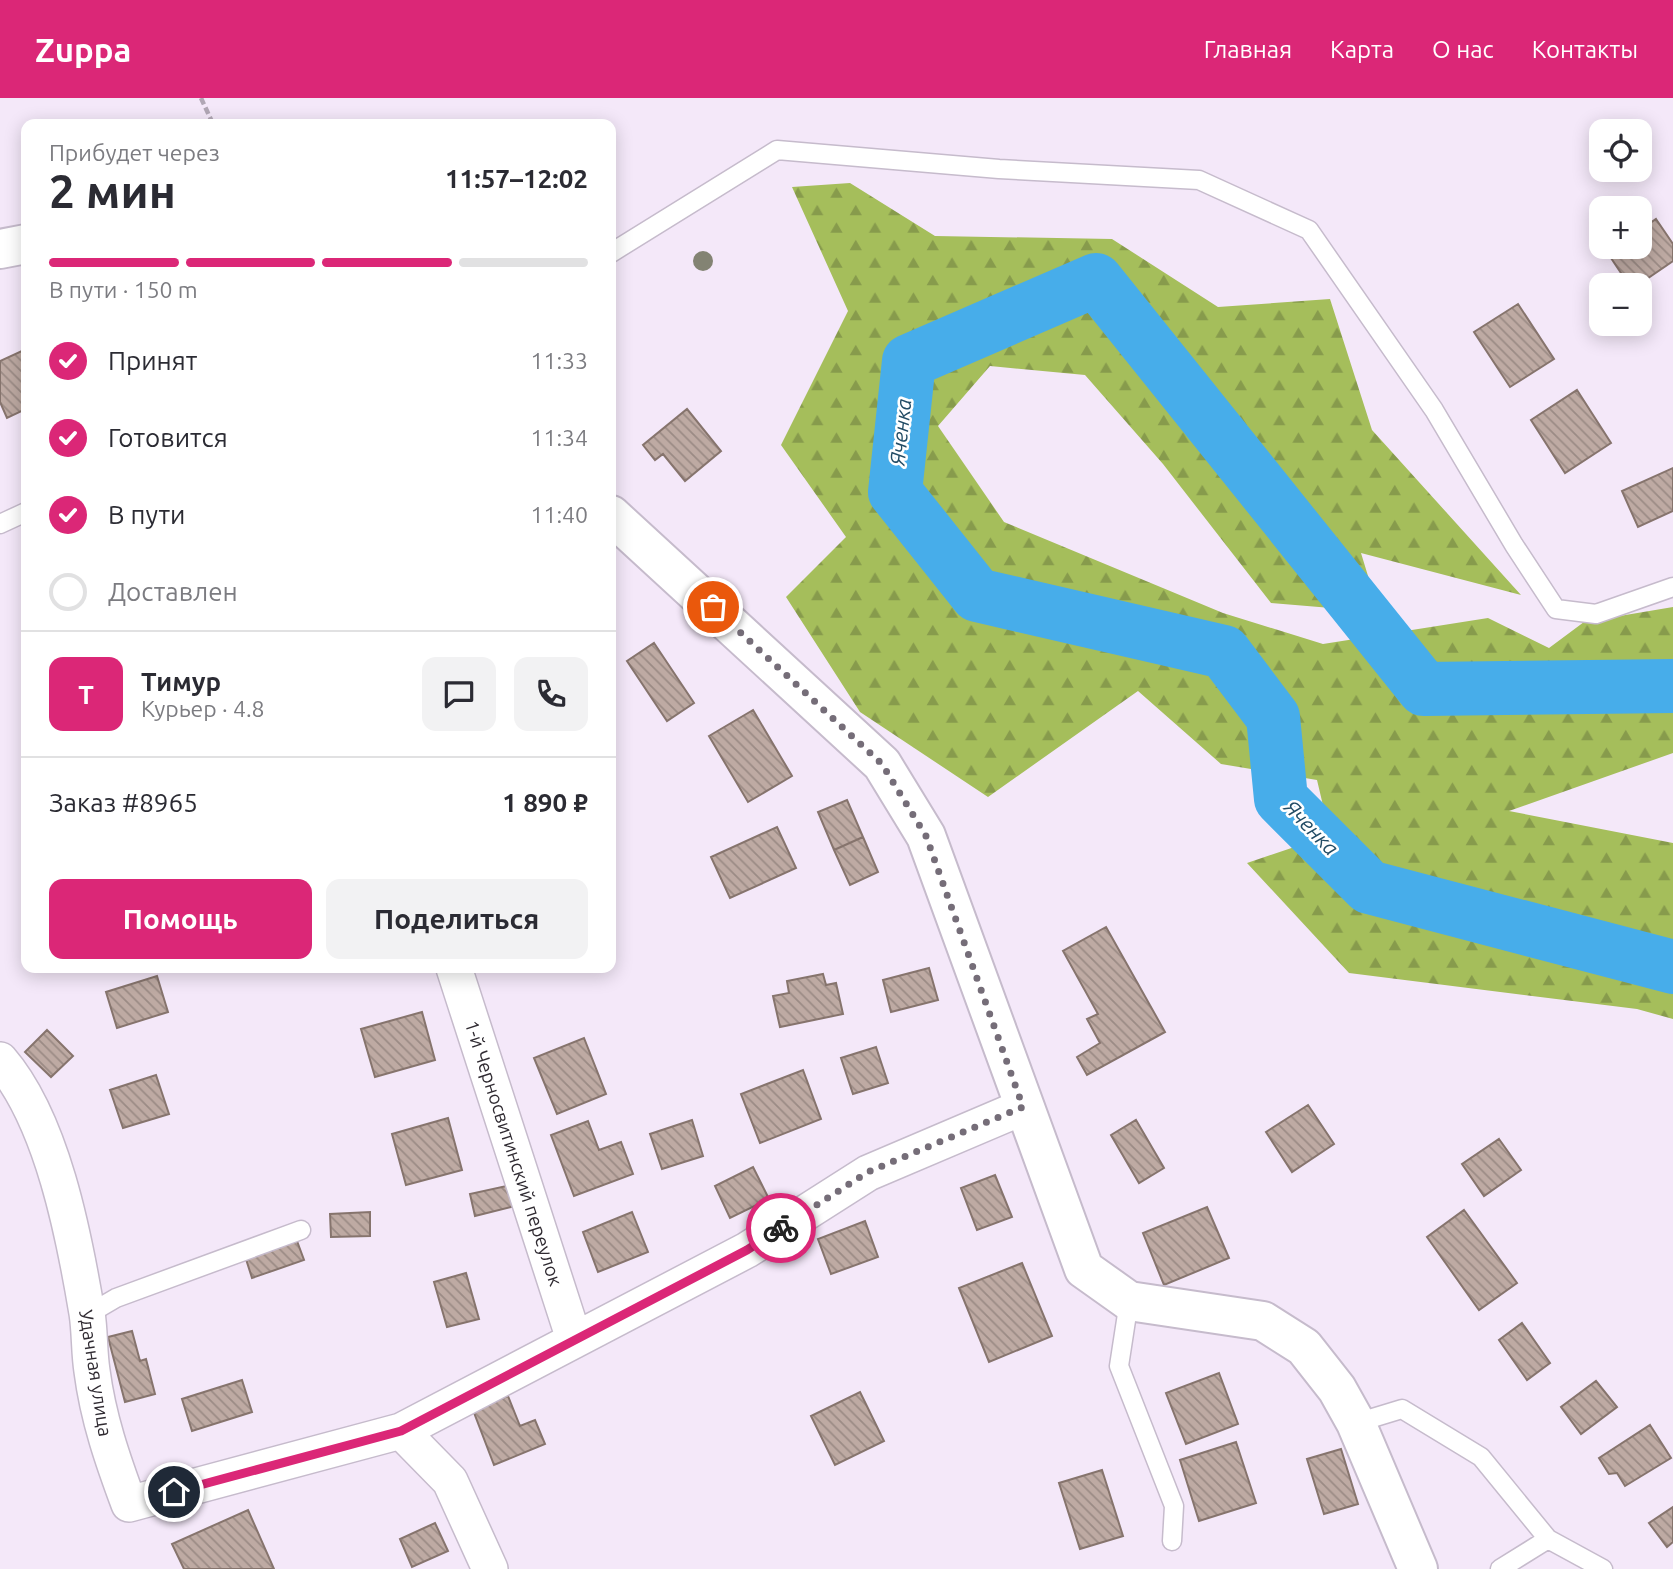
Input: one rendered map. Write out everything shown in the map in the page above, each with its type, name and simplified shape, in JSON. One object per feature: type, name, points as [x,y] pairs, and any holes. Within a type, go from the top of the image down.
[{"type":"street","points":[[0,249],[21,245]]},
{"type":"street","points":[[616,520],[882,764],[926,836],[1084,1269],[1129,1301],[1263,1321],[1304,1347],[1337,1389],[1356,1423],[1418,1569]]},
{"type":"street","name":"1-й Черносвитинский переулок","points":[[456,973],[574,1339]]},
{"type":"street","name":"Удачная улица","points":[[0,1060],[19,1082],[60,1184],[88,1315],[92,1372],[106,1443],[129,1504],[401,1431]]},
{"type":"street","points":[[489,1569],[450,1481],[401,1431],[747,1250],[868,1172],[1023,1107]]},
{"type":"lane","points":[[616,250],[777,150],[999,169],[1199,180],[1309,230],[1434,410],[1556,609],[1596,614],[1673,586]]},
{"type":"lane","points":[[0,524],[21,514]]},
{"type":"lane","points":[[88,1315],[116,1298],[301,1230]]},
{"type":"lane","points":[[1129,1301],[1119,1366],[1174,1506],[1172,1541]]},
{"type":"lane","points":[[1356,1423],[1402,1409],[1481,1457],[1548,1539],[1603,1569]]},
{"type":"lane","points":[[1500,1569],[1548,1539]]},
{"type":"path","points":[[201,98],[210,119]]},
{"type":"green space","points":[[850,183],[935,236],[1112,239],[1218,307],[1330,299],[1372,430],[1521,595],[1361,553],[1379,612],[1271,603],[1163,464],[1085,375],[990,366],[938,426],[1004,522],[1223,613],[1323,644],[1488,618],[1549,648],[1584,622],[1673,607],[1673,753],[1509,811],[1673,843],[1673,1019],[1637,1009],[1349,973],[1247,863],[1330,835],[1317,780],[1221,764],[1138,691],[988,797],[860,712],[786,597],[846,537],[781,445],[848,311],[792,187]]},
{"type":"building","points":[[1656,219],[1673,244],[1673,261],[1652,275],[1652,273],[1621,273],[1612,259],[1652,259],[1652,222]]},
{"type":"building","points":[[1518,304],[1554,359],[1510,387],[1474,332]]},
{"type":"building","points":[[21,351],[21,411],[7,418],[0,402],[0,361]]},
{"type":"building","points":[[1577,390],[1611,443],[1565,473],[1531,420]]},
{"type":"building","points":[[687,409],[721,451],[685,481],[663,454],[655,460],[643,445]]},
{"type":"building","points":[[1673,468],[1673,511],[1638,527],[1622,491]]},
{"type":"building","points":[[654,643],[694,703],[667,721],[627,661]]},
{"type":"building","points":[[753,710],[792,776],[748,802],[709,736]]},
{"type":"building","points":[[847,800],[863,837],[834,850],[818,812]]},
{"type":"building","points":[[777,827],[796,868],[730,898],[711,857]]},
{"type":"building","points":[[863,837],[878,872],[850,885],[834,850]]},
{"type":"building","points":[[1106,927],[1165,1032],[1087,1075],[1077,1057],[1100,1043],[1087,1019],[1098,1014],[1063,951]]},
{"type":"building","points":[[929,968],[938,1000],[891,1012],[883,980]]},
{"type":"building","points":[[823,974],[826,985],[836,983],[843,1014],[780,1027],[773,996],[789,993],[787,981]]},
{"type":"building","points":[[157,976],[168,1012],[117,1028],[106,992]]},
{"type":"building","points":[[422,1012],[435,1060],[375,1077],[361,1029]]},
{"type":"building","points":[[47,1030],[73,1056],[51,1077],[25,1052]]},
{"type":"building","points":[[584,1038],[606,1094],[557,1114],[534,1058]]},
{"type":"building","points":[[876,1047],[888,1083],[853,1094],[841,1058]]},
{"type":"building","points":[[803,1070],[821,1119],[760,1143],[741,1094]]},
{"type":"building","points":[[156,1075],[169,1114],[123,1128],[110,1090]]},
{"type":"building","points":[[1308,1105],[1334,1144],[1292,1172],[1266,1132]]},
{"type":"building","points":[[448,1118],[462,1170],[406,1185],[392,1134]]},
{"type":"building","points":[[692,1120],[703,1156],[662,1169],[650,1134]]},
{"type":"building","points":[[1136,1120],[1164,1168],[1139,1183],[1111,1135]]},
{"type":"building","points":[[588,1121],[599,1150],[621,1142],[633,1174],[574,1196],[551,1135]]},
{"type":"building","points":[[1499,1139],[1521,1170],[1484,1196],[1462,1164]]},
{"type":"building","points":[[753,1167],[769,1199],[730,1218],[715,1186]]},
{"type":"building","points":[[995,1175],[1012,1217],[977,1230],[961,1188]]},
{"type":"building","points":[[511,1185],[515,1206],[475,1216],[470,1194]]},
{"type":"building","points":[[1207,1207],[1229,1258],[1164,1285],[1143,1233]]},
{"type":"building","points":[[1464,1210],[1517,1283],[1479,1310],[1427,1237]]},
{"type":"building","points":[[370,1212],[370,1236],[331,1237],[330,1214]]},
{"type":"building","points":[[632,1212],[648,1252],[598,1272],[583,1232]]},
{"type":"building","points":[[865,1221],[878,1257],[831,1274],[818,1239]]},
{"type":"building","points":[[297,1241],[304,1260],[252,1278],[246,1259]]},
{"type":"building","points":[[1022,1263],[1052,1336],[989,1362],[959,1288]]},
{"type":"building","points":[[466,1273],[479,1319],[447,1327],[434,1282]]},
{"type":"building","points":[[1522,1323],[1550,1363],[1527,1380],[1499,1340]]},
{"type":"building","points":[[132,1331],[140,1361],[146,1359],[155,1394],[125,1402],[108,1337]]},
{"type":"building","points":[[1219,1373],[1238,1424],[1186,1444],[1166,1393]]},
{"type":"building","points":[[242,1380],[252,1412],[192,1431],[182,1399]]},
{"type":"building","points":[[1596,1381],[1617,1407],[1581,1434],[1561,1407]]},
{"type":"building","points":[[860,1392],[884,1441],[835,1465],[811,1416]]},
{"type":"building","points":[[508,1396],[520,1426],[535,1420],[545,1444],[494,1465],[473,1410]]},
{"type":"building","points":[[1650,1425],[1671,1458],[1625,1486],[1617,1473],[1609,1474],[1599,1458]]},
{"type":"building","points":[[1236,1442],[1256,1503],[1199,1521],[1180,1460]]},
{"type":"building","points":[[1341,1449],[1358,1504],[1324,1514],[1307,1459]]},
{"type":"building","points":[[1102,1470],[1123,1536],[1080,1549],[1059,1483]]},
{"type":"building","points":[[1673,1507],[1673,1542],[1667,1547],[1649,1523]]},
{"type":"building","points":[[248,1510],[274,1569],[184,1569],[172,1544]]},
{"type":"building","points":[[435,1523],[448,1551],[412,1567],[400,1539]]},
{"type":"waterway","name":"Яченка","points":[[1673,686],[1424,689],[1096,280],[909,361],[895,492],[977,595],[1224,652],[1273,717],[1281,799],[1369,887],[1673,967]]},
{"type":"way so far","points":[[713,607],[882,764],[926,836],[1023,1107],[868,1172],[781,1228]]},
{"type":"route","points":[[174,1492],[401,1431],[747,1250],[781,1228]]}]
